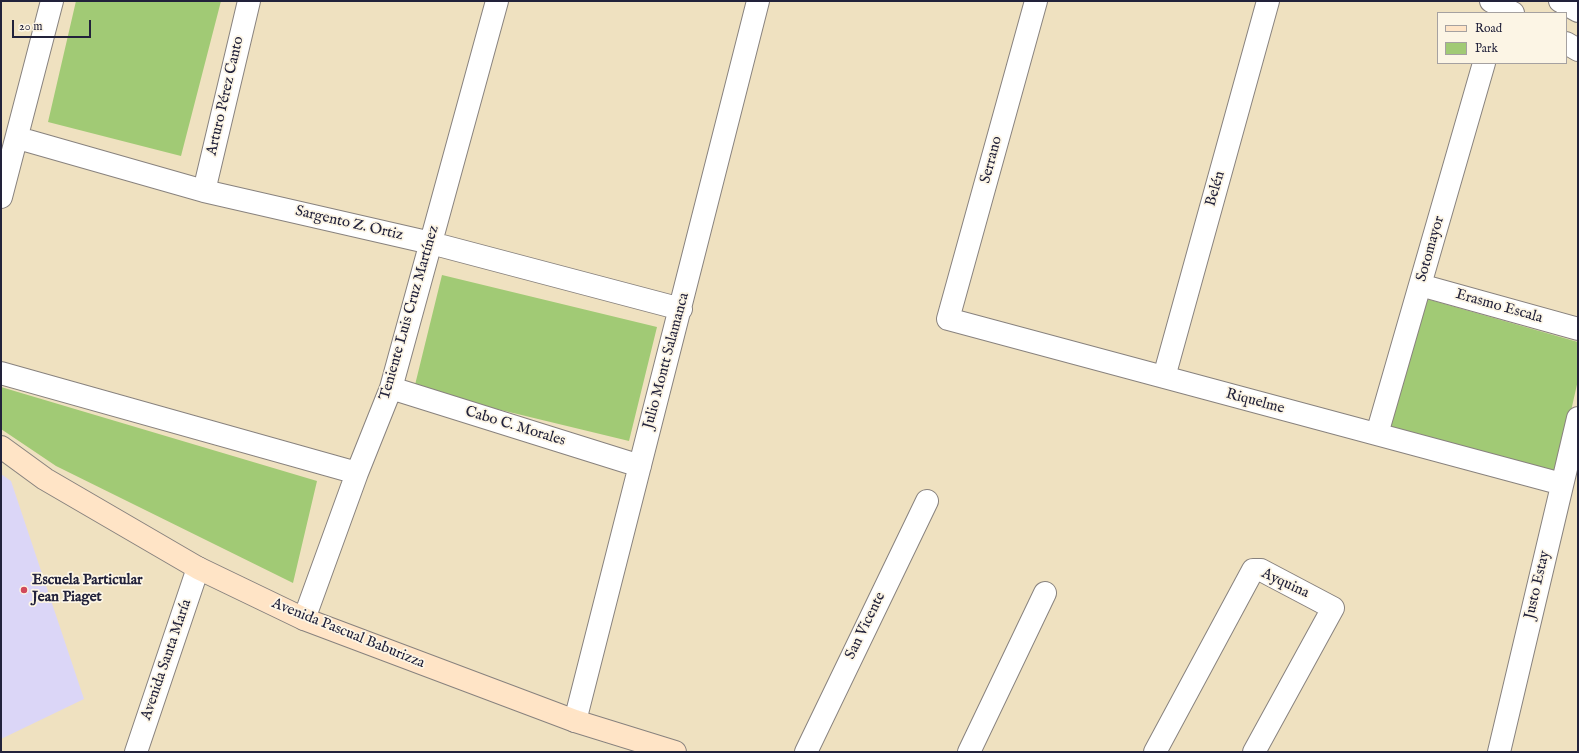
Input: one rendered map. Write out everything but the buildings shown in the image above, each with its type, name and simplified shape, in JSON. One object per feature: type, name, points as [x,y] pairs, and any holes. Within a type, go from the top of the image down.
[{"type":"main road","name":"Avenida Pascual Baburizza","points":[[1,447],[45,479],[198,568],[304,619],[575,721],[675,752]]},
{"type":"street","points":[[1,197],[18,138],[52,1]]},
{"type":"street","name":"Arturo Pérez Canto","points":[[204,191],[249,1]]},
{"type":"street","name":"Teniente Luis Cruz Martínez","points":[[304,619],[357,473],[391,388],[498,1]]},
{"type":"street","name":"Julio Montt Salamanca","points":[[575,721],[681,309],[758,1]]},
{"type":"street","name":"Serrano","points":[[948,319],[1036,1]]},
{"type":"street","name":"Belén","points":[[1164,377],[1268,1]]},
{"type":"street","points":[[1560,1],[1578,11]]},
{"type":"street","points":[[1567,44],[1578,50]]},
{"type":"street","name":"Sotomayor","points":[[1377,434],[1484,64]]},
{"type":"street","name":"Sargento Z. Ortiz","points":[[18,138],[204,191],[431,243],[681,309]]},
{"type":"street","name":"Erasmo Escala","points":[[1420,285],[1578,330]]},
{"type":"street","name":"Riquelme","points":[[948,319],[1562,484]]},
{"type":"street","points":[[1,373],[357,473]]},
{"type":"street","name":"Cabo C. Morales","points":[[391,388],[640,466]]},
{"type":"street","name":"Justo Estay","points":[[1499,752],[1578,418]]},
{"type":"street","name":"San Vicente","points":[[806,752],[927,501]]},
{"type":"street","name":"Avenida Santa María","points":[[136,752],[198,568]]},
{"type":"street","name":"Ayquina","points":[[1155,752],[1253,570],[1261,570],[1333,608],[1254,752]]},
{"type":"street","points":[[969,752],[1045,593]]},
{"type":"shaded area","name":"Escuela Particular Jean Piaget","points":[[1,474],[11,481],[84,699],[1,739]]},
{"type":"green space","points":[[76,1],[221,1],[181,156],[48,122]]},
{"type":"green space","points":[[442,275],[657,327],[629,441],[414,389]]},
{"type":"green space","points":[[1427,299],[1578,342],[1578,380],[1557,473],[1384,425]]},
{"type":"green space","points":[[1,387],[317,481],[293,583],[56,466],[1,429]]},
{"type":"place","name":"Escuela Particular Jean Piaget","points":[[24,590]]}]
